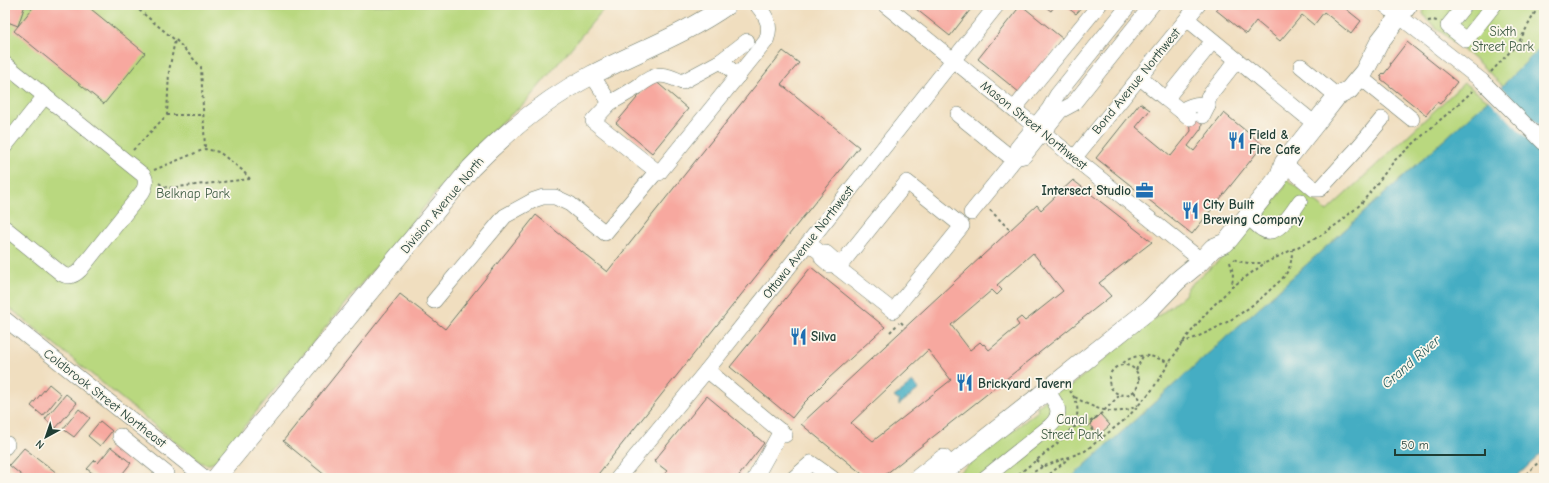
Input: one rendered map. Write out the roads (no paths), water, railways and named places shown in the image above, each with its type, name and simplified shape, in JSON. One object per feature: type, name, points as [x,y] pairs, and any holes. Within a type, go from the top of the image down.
[{"type":"main road","name":"Division Avenue North","points":[[216,478],[471,168],[501,138],[528,115],[560,93],[592,74],[678,35],[727,5]]},
{"type":"main road","points":[[1337,96],[1349,90],[1360,77],[1380,41],[1404,11]]},
{"type":"main road","points":[[1207,254],[1220,233],[1269,172],[1284,162],[1315,124],[1337,96],[1340,84],[1365,53],[1380,41]]},
{"type":"main road","points":[[919,478],[1100,341],[1154,305],[1207,254],[1227,241],[1278,177],[1284,162]]},
{"type":"main road","points":[[936,478],[1047,391],[1100,341]]},
{"type":"street","points":[[434,301],[505,216],[523,205],[543,197],[555,197],[570,204],[605,233],[657,171],[659,173],[762,47],[769,33],[770,25],[767,17],[758,5]]},
{"type":"street","name":"Mason Street Northwest","points":[[885,5],[1075,157],[1207,254]]},
{"type":"street","name":"Ottawa Avenue Northwest","points":[[618,478],[707,370],[997,5]]},
{"type":"street","points":[[1014,109],[1099,5]]},
{"type":"street","points":[[1040,129],[1057,95],[1129,5]]},
{"type":"street","points":[[971,212],[1015,159],[1017,148],[1060,111],[1073,104],[1152,5]]},
{"type":"street","name":"Bond Avenue Northwest","points":[[1075,157],[1198,5]]},
{"type":"street","points":[[1385,5],[1404,11],[1443,50],[1494,92],[1544,142]]},
{"type":"street","points":[[1465,5],[1448,26],[1466,40],[1494,5]]},
{"type":"street","points":[[1187,19],[1315,124]]},
{"type":"street","points":[[1443,50],[1457,33]]},
{"type":"street","points":[[657,171],[593,121],[610,103],[650,77],[659,75],[671,77],[682,82],[721,61],[747,41]]},
{"type":"street","points":[[1166,99],[1214,41]]},
{"type":"street","points":[[1139,77],[1166,99],[1196,113],[1237,60]]},
{"type":"street","points":[[721,61],[738,76]]},
{"type":"street","points":[[5,64],[146,178],[145,187],[80,270],[72,276],[62,274],[5,228]]},
{"type":"street","points":[[1302,66],[1337,96]]},
{"type":"street","points":[[592,74],[610,103]]},
{"type":"street","points":[[1360,77],[1412,119]]},
{"type":"street","points":[[5,146],[45,96]]},
{"type":"street","points":[[958,115],[1015,159]]},
{"type":"street","points":[[1284,162],[1314,189],[1320,189],[1382,119]]},
{"type":"street","points":[[808,243],[821,253],[822,258],[830,265],[836,266],[893,312],[962,226],[907,182],[836,266]]},
{"type":"street","points":[[1247,216],[1263,230],[1268,232],[1274,230],[1282,224],[1300,201]]},
{"type":"street","name":"Coldbrook Street Northeast","points":[[5,319],[205,478]]},
{"type":"street","points":[[707,370],[783,433],[755,478]]},
{"type":"street","points":[[985,478],[1053,424],[1058,414],[1058,408],[1055,401],[1047,391]]},
{"type":"street","points":[[133,446],[145,430]]},
{"type":"street","points":[[120,436],[165,476],[178,456]]},
{"type":"street","points":[[794,478],[811,463],[832,478]]},
{"type":"water","name":"Grand River","points":[[1544,44],[1544,451],[1515,478],[1071,478],[1488,100]]},
{"type":"water","points":[[913,382],[919,389],[899,405],[899,401],[894,397]]},
{"type":"place","name":"Field & Fire Cafe","points":[[1236,141]]},
{"type":"place","name":"Intersect Studio","points":[[1144,190]]},
{"type":"place","name":"City Built Brewing Company","points":[[1190,211]]},
{"type":"place","name":"Silva","points":[[798,336]]},
{"type":"place","name":"Brickyard Tavern","points":[[965,383]]},
{"type":"park label","name":"Sixth Street Park","points":[[1503,38]]},
{"type":"park label","name":"Belknap Park","points":[[193,193]]},
{"type":"park label","name":"Canal Street Park","points":[[1072,426]]}]
